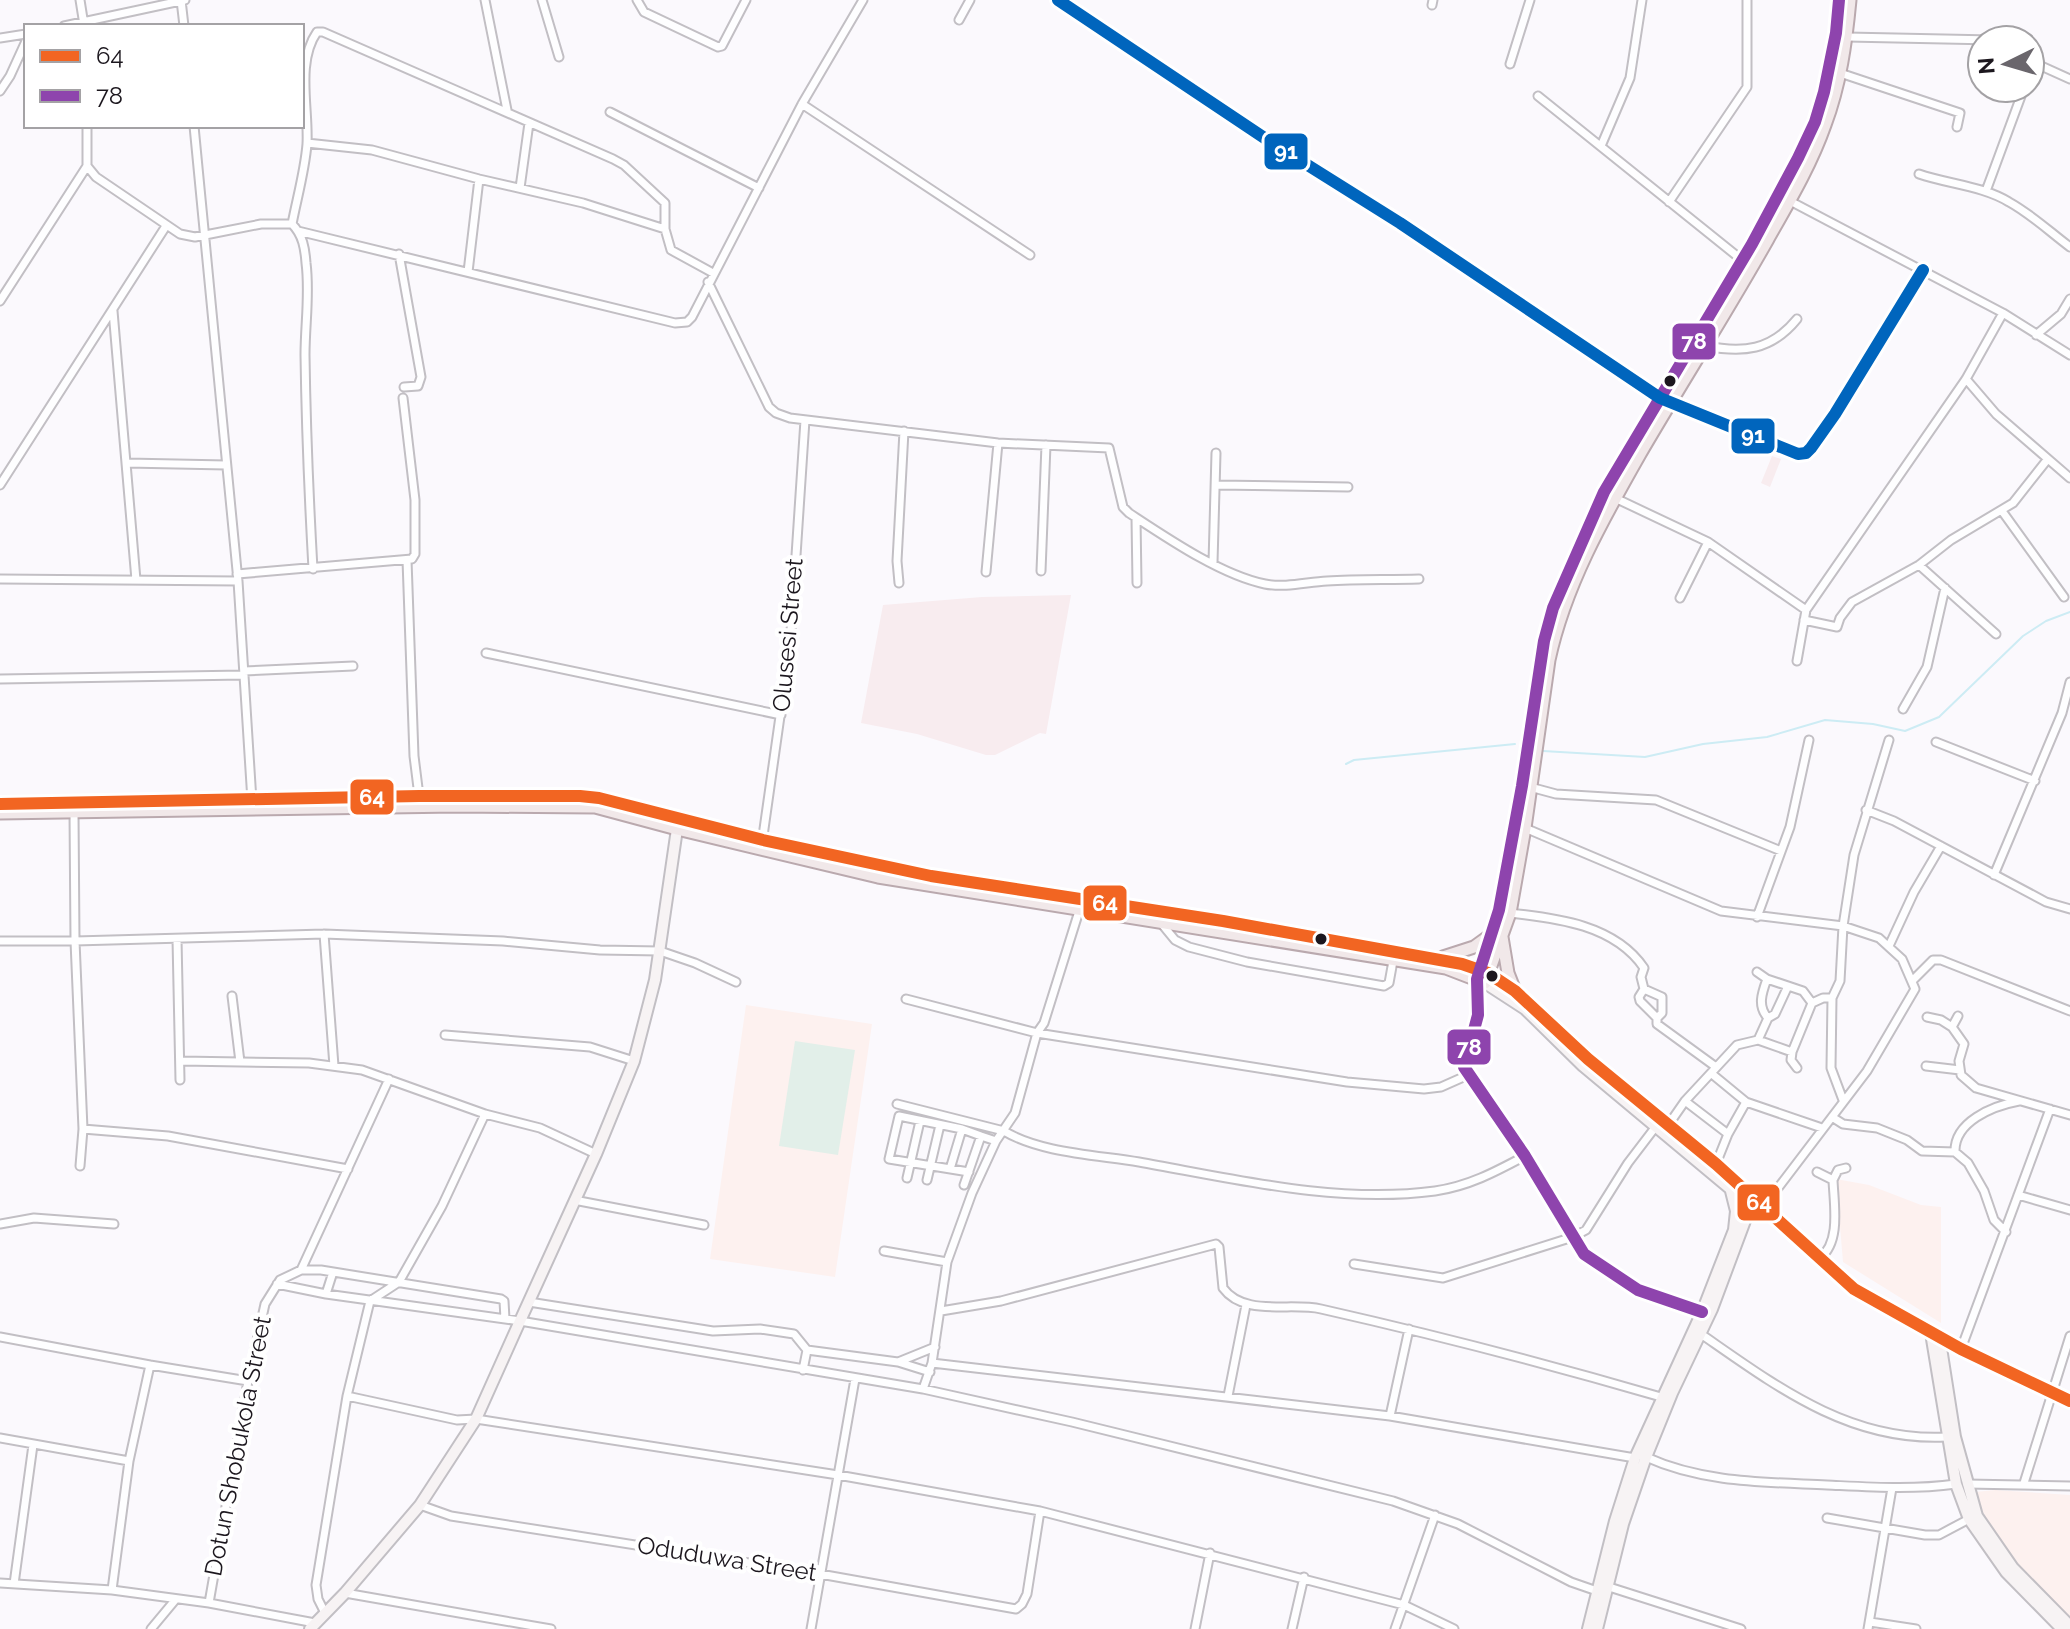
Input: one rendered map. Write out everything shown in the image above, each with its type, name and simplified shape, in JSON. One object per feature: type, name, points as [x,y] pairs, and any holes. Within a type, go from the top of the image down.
[{"type":"main road","points":[[1482,978],[1497,935],[1544,641],[1562,584],[1780,195],[1815,122],[1836,33],[1839,0]]},
{"type":"main road","points":[[1437,959],[1461,953],[1497,935],[1510,913],[1554,637],[1596,520],[1615,498],[1665,400],[1705,346],[1790,201],[1822,134],[1840,73],[1850,0]]},
{"type":"main road","points":[[0,813],[419,796],[552,795],[599,798],[762,844]]},
{"type":"main road","points":[[0,804],[571,805],[606,809],[677,829],[1056,900],[1192,916],[1462,964],[1525,1009],[1583,1066],[1851,1291],[1935,1336],[2070,1401]]},
{"type":"main road","points":[[313,1626],[420,1505],[476,1419],[596,1154],[634,1061],[655,980],[677,829]]},
{"type":"main road","points":[[1056,900],[1080,908],[1455,970],[1515,991],[1598,1067],[1716,1164],[1754,1207],[1866,1297],[1935,1336],[1961,1484],[1990,1538],[2013,1568],[2070,1626]]},
{"type":"main road","points":[[1497,935],[1515,991]]},
{"type":"main road","points":[[1588,1629],[1661,1397],[1702,1312],[1734,1230],[1736,1211],[1730,1187]]},
{"type":"main road","points":[[1736,1211],[1754,1207]]},
{"type":"main road","points":[[1641,1458],[1701,1334],[1754,1207]]},
{"type":"main road","points":[[1935,1336],[1946,1437],[1969,1519],[2006,1572],[2062,1629]]},
{"type":"main road","points":[[1597,1629],[1602,1588]]},
{"type":"street","points":[[80,0],[84,24],[183,0],[184,24]]},
{"type":"street","points":[[485,0],[507,110]]},
{"type":"street","points":[[542,0],[559,57]]},
{"type":"street","points":[[637,0],[644,12],[718,47],[722,46],[746,0]]},
{"type":"street","points":[[87,166],[96,177],[180,234],[204,235],[261,224],[295,228],[675,323],[687,322],[802,104],[863,0]]},
{"type":"street","points":[[959,20],[970,0]]},
{"type":"street","points":[[1058,0],[1665,400],[1798,454],[1806,453],[1835,414],[1923,270]]},
{"type":"street","points":[[1510,64],[1530,0]]},
{"type":"street","points":[[1601,146],[1630,78],[1642,0]]},
{"type":"street","points":[[1669,202],[1747,87],[1747,0]]},
{"type":"street","points":[[313,569],[306,447],[307,266],[303,242],[295,228],[307,143],[308,61],[317,32],[507,110],[529,123],[624,165],[665,203],[665,229],[671,250],[713,273]]},
{"type":"street","points":[[0,38],[24,34]]},
{"type":"street","points":[[1847,37],[1966,39]]},
{"type":"street","points":[[0,91],[24,45]]},
{"type":"street","points":[[2046,68],[2070,79]]},
{"type":"street","points":[[1840,73],[1960,113],[1957,127]]},
{"type":"street","points":[[1538,96],[1742,260]]},
{"type":"street","points":[[802,104],[1030,255]]},
{"type":"street","points":[[1986,191],[2018,104]]},
{"type":"street","points":[[610,112],[759,188]]},
{"type":"street","points":[[520,188],[529,123]]},
{"type":"street","points":[[0,301],[87,166],[87,128]]},
{"type":"street","points":[[194,128],[238,577],[252,804]]},
{"type":"street","points":[[307,143],[372,150],[583,203],[665,229]]},
{"type":"street","points":[[1919,174],[1986,191],[2009,201],[2070,247]]},
{"type":"street","points":[[468,272],[479,179]]},
{"type":"street","points":[[1790,201],[2003,313],[2070,355]]},
{"type":"street","points":[[0,485],[166,226]]},
{"type":"street","points":[[399,254],[421,377],[418,386],[404,387]]},
{"type":"street","points":[[708,282],[769,407],[783,416],[998,443],[1109,448],[1123,507],[1136,518],[1213,563],[1266,584],[1419,579]]},
{"type":"street","points":[[2036,335],[2061,314],[2070,299]]},
{"type":"street","points":[[113,310],[136,580]]},
{"type":"street","points":[[1797,661],[1806,610],[1966,379],[2003,313]]},
{"type":"street","points":[[1705,346],[1738,351],[1769,343],[1788,330],[1797,319]]},
{"type":"street","points":[[1966,379],[1996,414],[2070,478]]},
{"type":"street","points":[[0,579],[238,577],[412,559],[415,554],[415,500],[403,398]]},
{"type":"street","name":"Olusesi Street","points":[[762,844],[790,646],[805,420]]},
{"type":"street","points":[[899,583],[897,561],[904,431]]},
{"type":"street","points":[[986,572],[998,443]]},
{"type":"street","points":[[1041,571],[1046,445]]},
{"type":"street","points":[[1213,563],[1216,453]]},
{"type":"street","points":[[1804,620],[1837,627],[1852,602],[1919,565],[1951,540],[2013,503],[2047,460]]},
{"type":"street","points":[[127,463],[226,465]]},
{"type":"street","points":[[1217,485],[1348,487]]},
{"type":"street","points":[[1615,498],[1708,542],[1806,610]]},
{"type":"street","points":[[2002,511],[2064,597]]},
{"type":"street","points":[[1136,518],[1137,583]]},
{"type":"street","points":[[1680,598],[1708,542]]},
{"type":"street","points":[[407,560],[414,756],[419,796]]},
{"type":"street","points":[[1919,565],[1996,634]]},
{"type":"street","points":[[1903,709],[1927,667],[1945,588]]},
{"type":"street","points":[[486,653],[781,715]]},
{"type":"street","points":[[0,679],[244,673],[353,666]]},
{"type":"street","points":[[1994,875],[2062,713],[2070,682]]},
{"type":"street","points":[[1757,917],[1790,827],[1809,740]]},
{"type":"street","points":[[1843,1100],[1831,1068],[1832,998],[1840,981],[1843,926],[1854,855],[1889,740]]},
{"type":"street","points":[[1936,742],[2035,781]]},
{"type":"street","points":[[1530,787],[1556,794],[1656,800],[1781,851]]},
{"type":"street","points":[[1866,810],[1894,821],[2046,902],[2070,909]]},
{"type":"street","points":[[74,812],[75,941],[83,1129],[80,1166]]},
{"type":"street","points":[[1525,828],[1721,911],[1843,926],[1879,938],[1902,959],[1915,989],[1867,1071],[1832,1117],[1754,1207]]},
{"type":"street","points":[[1889,946],[1914,892],[1941,846]]},
{"type":"street","points":[[923,1389],[932,1363],[947,1262],[972,1193],[996,1141],[1015,1113],[1037,1033],[1044,1023],[1080,908]]},
{"type":"street","points":[[1510,913],[1571,922],[1600,932],[1644,968],[1641,977],[1644,989],[1640,1001],[1657,1018],[1660,1027],[1706,1057],[1714,1071],[1746,1102],[1822,1128]]},
{"type":"street","points":[[1161,921],[1175,940],[1189,947],[1247,962],[1354,981],[1384,986],[1389,983],[1393,961]]},
{"type":"street","points":[[0,941],[324,934],[503,941],[600,950],[660,951],[736,982]]},
{"type":"street","points":[[324,934],[334,1066]]},
{"type":"street","points":[[177,939],[180,1080]]},
{"type":"street","points":[[1913,980],[1933,960],[1941,960],[2070,1011]]},
{"type":"street","points":[[1757,972],[1767,979],[1803,991],[1812,1003]]},
{"type":"street","points":[[1482,978],[1478,1015],[1464,1067],[1525,1156],[1584,1254],[1638,1290],[1702,1312]]},
{"type":"street","points":[[1767,979],[1761,1010],[1768,1018]]},
{"type":"street","points":[[1758,1040],[1788,986]]},
{"type":"street","points":[[1644,989],[1662,997],[1662,1013],[1657,1018]]},
{"type":"street","points":[[232,996],[240,1062]]},
{"type":"street","points":[[1797,1068],[1791,1060],[1792,1052],[1812,1003],[1832,998]]},
{"type":"street","points":[[906,999],[1037,1033],[1373,1085],[1424,1089],[1441,1087],[1468,1075]]},
{"type":"street","points":[[1952,1027],[1958,1016]]},
{"type":"street","points":[[1927,1017],[1941,1020],[1952,1027],[1964,1044],[1959,1061],[1961,1075],[1976,1088],[2070,1115]]},
{"type":"street","points":[[445,1035],[590,1047],[634,1061]]},
{"type":"street","points":[[1669,1124],[1685,1101],[1737,1045],[1758,1040],[1792,1052]]},
{"type":"street","points":[[181,1061],[334,1066],[362,1070],[485,1114],[540,1128],[596,1154]]},
{"type":"street","points":[[1926,1066],[1960,1070]]},
{"type":"street","points":[[274,1287],[301,1270],[389,1079]]},
{"type":"street","points":[[1955,1152],[1959,1130],[1965,1124],[2006,1103],[2022,1100]]},
{"type":"street","points":[[1685,1101],[1728,1134]]},
{"type":"street","points":[[1716,1164],[1746,1102]]},
{"type":"street","points":[[897,1104],[1004,1131],[1014,1137],[1065,1151],[1242,1182],[1342,1192],[1406,1194],[1437,1191],[1478,1181],[1525,1156]]},
{"type":"street","points":[[1957,1347],[2006,1232],[2050,1109]]},
{"type":"street","points":[[325,1613],[316,1585],[347,1396],[370,1301],[399,1282],[442,1206],[485,1114]]},
{"type":"street","points":[[969,1172],[889,1159],[899,1116],[962,1129],[996,1141]]},
{"type":"street","points":[[1832,1117],[1843,1124],[1877,1128],[1907,1140],[1922,1151],[1955,1152],[1968,1163],[1984,1191],[1994,1220],[2006,1232]]},
{"type":"street","points":[[907,1178],[920,1121]]},
{"type":"street","points":[[927,1180],[940,1125]]},
{"type":"street","points":[[1354,1264],[1443,1278],[1573,1237],[1586,1230],[1628,1163],[1657,1125]]},
{"type":"street","points":[[83,1129],[168,1136],[348,1169]]},
{"type":"street","points":[[950,1169],[962,1129]]},
{"type":"street","points":[[964,1185],[981,1136]]},
{"type":"street","points":[[1820,1258],[1832,1245],[1833,1180],[1838,1170],[1846,1168]]},
{"type":"street","points":[[1817,1172],[1833,1180]]},
{"type":"street","points":[[2018,1195],[2070,1210]]},
{"type":"street","points":[[574,1200],[704,1225]]},
{"type":"street","points":[[0,1224],[34,1218],[114,1224]]},
{"type":"street","points":[[941,1311],[1001,1301],[1216,1244],[1219,1247],[1223,1288],[1246,1305],[1312,1307],[1528,1358],[1661,1397]]},
{"type":"street","points":[[884,1251],[947,1262]]},
{"type":"street","points":[[301,1270],[333,1272],[503,1299],[505,1319]]},
{"type":"street","points":[[326,1294],[333,1272]]},
{"type":"street","points":[[274,1287],[520,1321],[923,1389],[1072,1422],[1393,1501],[1458,1524],[1571,1582],[1602,1588],[1741,1629]]},
{"type":"street","name":"Dotun Shobukola Street","points":[[209,1603],[248,1381],[265,1304],[274,1287]]},
{"type":"street","points":[[529,1302],[713,1331],[760,1329],[794,1334],[807,1350],[898,1362],[930,1372]]},
{"type":"street","points":[[1228,1396],[1246,1305]]},
{"type":"street","points":[[1390,1416],[1409,1329]]},
{"type":"street","points":[[1701,1334],[1789,1394],[1820,1411],[1848,1422],[1890,1432],[1946,1437]]},
{"type":"street","points":[[2024,1483],[2070,1336]]},
{"type":"street","points":[[0,1337],[248,1381]]},
{"type":"street","points":[[898,1362],[935,1347]]},
{"type":"street","points":[[803,1370],[807,1350]]},
{"type":"street","points":[[932,1363],[1390,1416],[1641,1458],[1716,1479],[1892,1488],[2024,1483],[2070,1486]]},
{"type":"street","points":[[112,1590],[129,1461],[150,1365]]},
{"type":"street","points":[[811,1629],[855,1379]]},
{"type":"street","points":[[347,1396],[457,1420],[476,1419],[838,1475],[1040,1511],[1404,1605],[1454,1629]]},
{"type":"street","points":[[0,1438],[129,1461]]},
{"type":"street","points":[[14,1584],[33,1445]]},
{"type":"street","points":[[1892,1488],[1869,1626],[1916,1629]]},
{"type":"street","name":"Oduduwa Street","points":[[420,1505],[451,1516],[820,1574],[1016,1609],[1027,1594],[1040,1511]]},
{"type":"street","points":[[1395,1629],[1435,1515]]},
{"type":"street","points":[[1827,1518],[1939,1535],[1969,1519]]},
{"type":"street","points":[[1195,1629],[1210,1553]]},
{"type":"street","points":[[1292,1629],[1304,1577]]},
{"type":"street","points":[[0,1583],[112,1590],[209,1603],[313,1626]]},
{"type":"street","points":[[345,1593],[551,1629]]},
{"type":"street","points":[[151,1629],[176,1599]]},
{"type":"shaded area","points":[[1772,456],[1781,459],[1770,487],[1761,483]]},
{"type":"shaded area","points":[[1071,595],[1046,734],[1040,733],[995,755],[986,755],[917,734],[861,723],[883,605],[982,597]]},
{"type":"shaded area","points":[[746,1005],[872,1024],[835,1277],[710,1259]]},
{"type":"shaded area","points":[[795,1041],[855,1050],[838,1155],[779,1146]]},
{"type":"shaded area","points":[[1836,1179],[1869,1185],[1921,1205],[1941,1207],[1941,1323],[1843,1262]]},
{"type":"shaded area","points":[[1995,1490],[2070,1495],[2070,1620],[2019,1569],[1987,1528],[1975,1492]]},
{"type":"waterway","points":[[1543,751],[1645,757],[1703,744],[1767,737],[1825,720],[1873,724],[1905,731],[1939,717],[2023,636],[2046,621],[2070,612]]},
{"type":"waterway","points":[[1346,764],[1354,760],[1515,744]]},
{"type":"transit line","name":"91","points":[[1058,0],[1266,139],[1400,223],[1660,398],[1798,454],[1806,453],[1811,448],[1835,414],[1923,270]]},
{"type":"transit line","name":"78","points":[[1702,1312],[1638,1290],[1584,1254],[1525,1156],[1464,1067],[1478,1015],[1477,979],[1499,910],[1544,641],[1553,608],[1604,492],[1752,244],[1815,122],[1836,33],[1839,0]]},
{"type":"transit line","name":"64","points":[[0,804],[419,796],[599,798],[763,840],[931,876],[1223,921],[1462,964],[1488,973],[1515,991],[1588,1059],[1716,1164],[1854,1289],[1961,1349],[2070,1401]]}]
